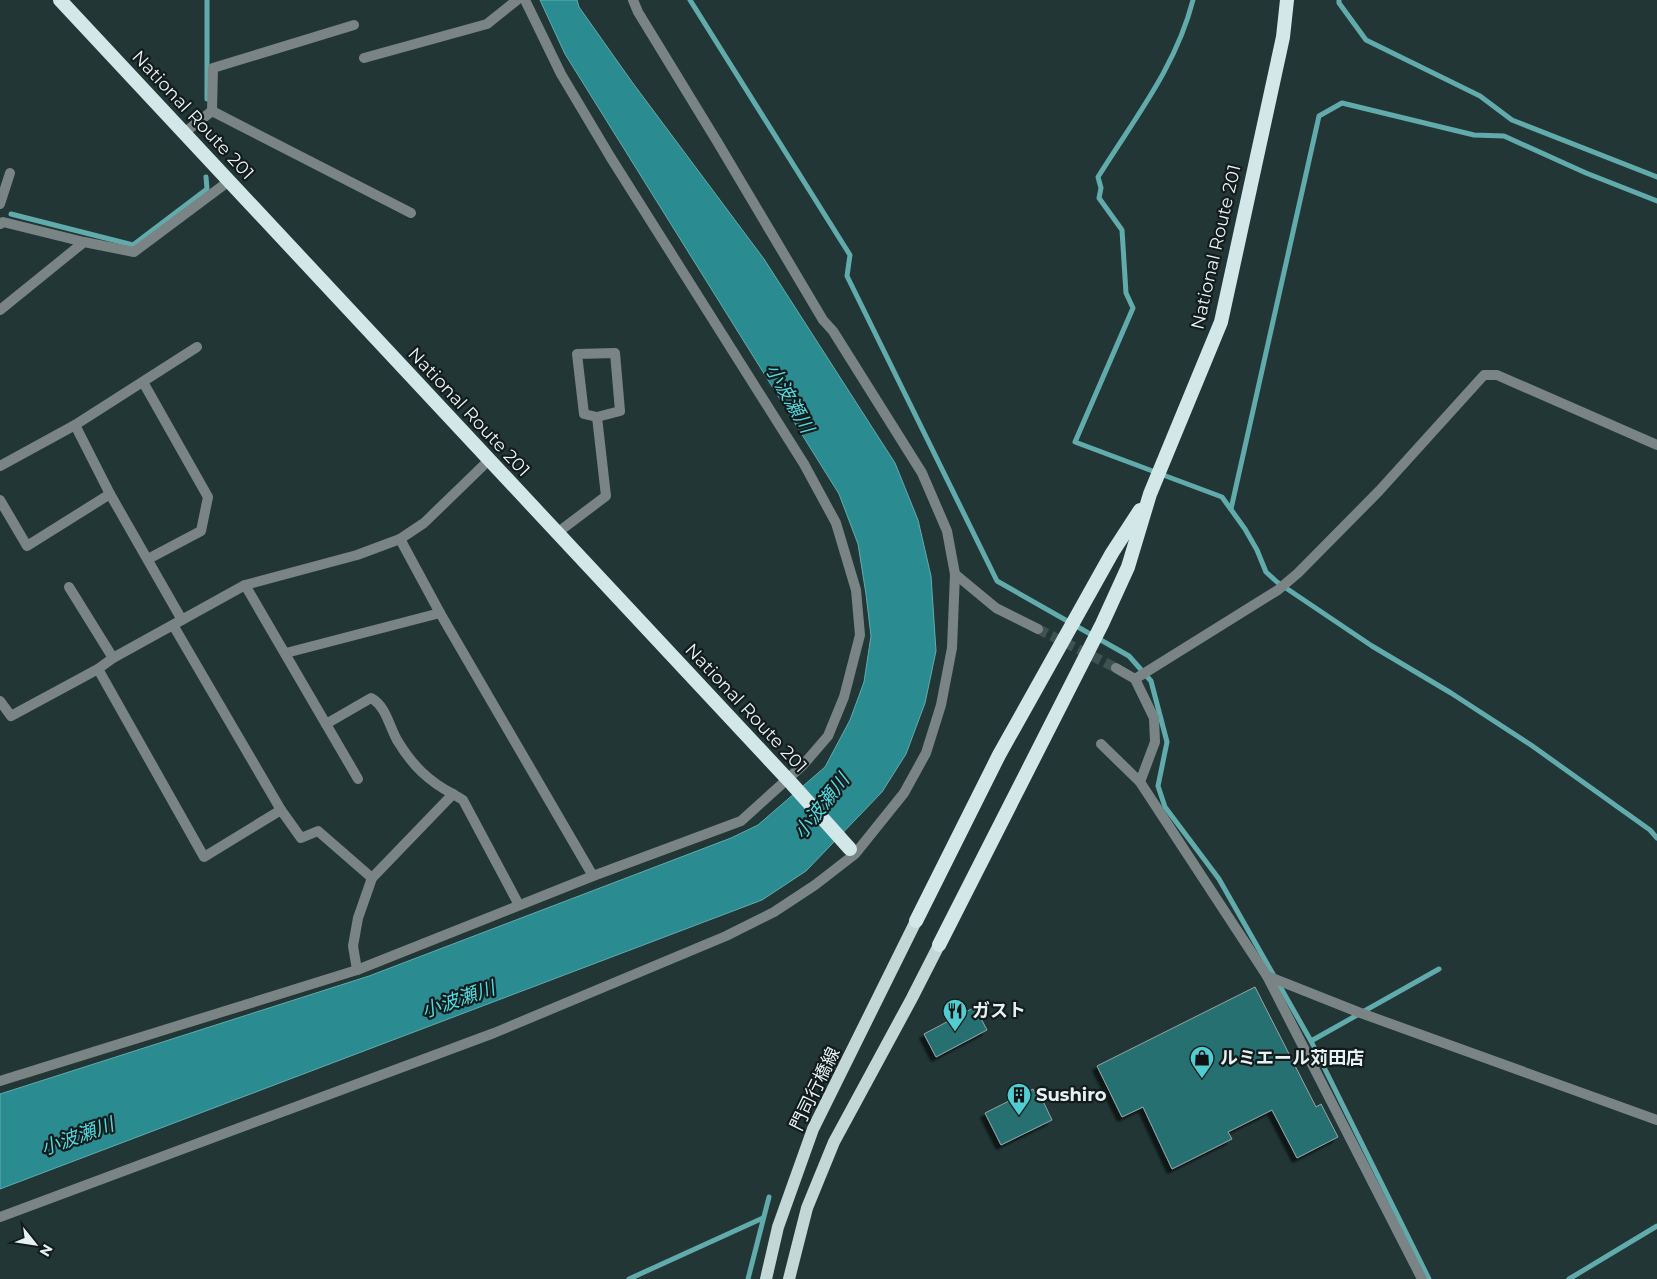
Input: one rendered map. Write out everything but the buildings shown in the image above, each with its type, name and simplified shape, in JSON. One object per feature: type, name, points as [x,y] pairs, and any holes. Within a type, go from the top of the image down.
[{"type":"highway","name":"National Route 201","points":[[60,0],[789,781],[850,850]]},
{"type":"highway","name":"National Route 201","points":[[939,946],[1102,624],[1128,567],[1150,494],[1221,322],[1283,36],[1287,0]]},
{"type":"highway","name":"National Route 201","points":[[916,921],[999,754],[1112,553],[1150,494]]},
{"type":"main road","name":"門司行橋線","points":[[766,1279],[778,1227],[813,1129],[916,921]]},
{"type":"main road","points":[[788,1279],[807,1208],[834,1142],[939,946]]},
{"type":"street","points":[[364,58],[487,24],[517,0]]},
{"type":"street","points":[[0,1081],[357,970],[593,876],[741,821],[789,781],[828,736],[844,696],[860,635],[856,590],[836,523],[804,464],[566,82],[525,0]]},
{"type":"street","points":[[0,1217],[494,1033],[726,936],[774,912],[815,885],[854,854],[904,793],[926,753],[941,706],[952,648],[955,574],[947,531],[922,473],[833,331],[823,320],[638,12],[634,0]]},
{"type":"street","points":[[212,111],[213,68],[354,25]]},
{"type":"street","points":[[184,133],[212,111]]},
{"type":"street","points":[[212,111],[411,213]]},
{"type":"street","points":[[0,204],[6,177]]},
{"type":"street","points":[[1,222],[134,252],[229,181]]},
{"type":"street","points":[[0,310],[84,242]]},
{"type":"street","points":[[0,466],[75,425],[197,347]]},
{"type":"street","points":[[577,354],[615,354],[620,411],[597,417],[584,414],[577,354]]},
{"type":"street","points":[[1135,679],[1278,590],[1298,573],[1379,491],[1484,375],[1497,375],[1657,445]]},
{"type":"street","points":[[143,382],[208,497],[201,531],[148,560]]},
{"type":"street","points":[[557,533],[606,496],[597,417]]},
{"type":"street","points":[[75,425],[110,494],[148,560],[178,622],[281,810],[301,838],[318,831],[372,878]]},
{"type":"street","points":[[0,701],[11,716],[245,585],[357,555],[400,538],[424,523],[488,460]]},
{"type":"street","points":[[0,500],[27,546],[110,494]]},
{"type":"street","points":[[400,538],[440,613],[593,876]]},
{"type":"street","points":[[955,574],[996,608],[1038,628]]},
{"type":"street","points":[[245,585],[358,779]]},
{"type":"street","points":[[69,587],[113,658]]},
{"type":"street","points":[[286,653],[440,613]]},
{"type":"street","points":[[1116,668],[1135,679],[1154,718],[1155,742],[1140,782]]},
{"type":"street","points":[[98,669],[204,857],[281,810]]},
{"type":"street","points":[[326,724],[370,698],[379,703],[398,740],[413,763],[434,784],[463,800],[519,905]]},
{"type":"street","points":[[1101,744],[1140,782],[1267,976],[1422,1279]]},
{"type":"street","points":[[357,970],[353,946],[358,918],[372,878],[453,794]]},
{"type":"street","points":[[1267,976],[1358,1012],[1657,1120]]},
{"type":"water","name":"小波瀬川","points":[[540,0],[577,0],[579,7],[632,82],[764,259],[895,463],[918,520],[931,576],[936,651],[925,703],[906,754],[882,792],[806,871],[762,900],[0,1189],[0,1094],[369,976],[731,838],[758,825],[825,767],[850,720],[864,682],[871,636],[858,544],[839,494],[565,54]]},
{"type":"waterway","points":[[207,0],[207,99]]},
{"type":"waterway","points":[[690,0],[850,255],[847,276],[997,581],[1129,656],[1151,681],[1167,742],[1158,786],[1165,807],[1219,879],[1311,1041]]},
{"type":"waterway","points":[[1193,0],[1186,24],[1165,70],[1153,92],[1098,177],[1101,188],[1099,198],[1122,230],[1126,293],[1133,308],[1075,442],[1222,497],[1245,529],[1257,550],[1266,572],[1277,582],[1372,646],[1451,693],[1531,745],[1650,830],[1657,838]]},
{"type":"waterway","points":[[1339,0],[1339,3],[1366,40],[1480,96],[1512,120],[1657,177]]},
{"type":"waterway","points":[[1231,509],[1319,116],[1342,103],[1474,135],[1504,136],[1586,173],[1657,201]]},
{"type":"waterway","points":[[207,130],[207,136]]},
{"type":"waterway","points":[[11,214],[133,245],[207,189],[206,177]]},
{"type":"waterway","points":[[1429,1279],[1311,1041],[1439,969]]},
{"type":"waterway","points":[[748,1279],[769,1197]]},
{"type":"waterway","points":[[629,1279],[763,1218]]},
{"type":"waterway","points":[[1569,1279],[1657,1226]]},
{"type":"tunnel","points":[[1038,629],[1116,668]]},
{"type":"place","name":"ガスト","points":[[955,1032]]},
{"type":"place","name":"ルミエール苅田店","points":[[1202,1079]]},
{"type":"place","name":"Sushiro","points":[[1019,1116]]}]
